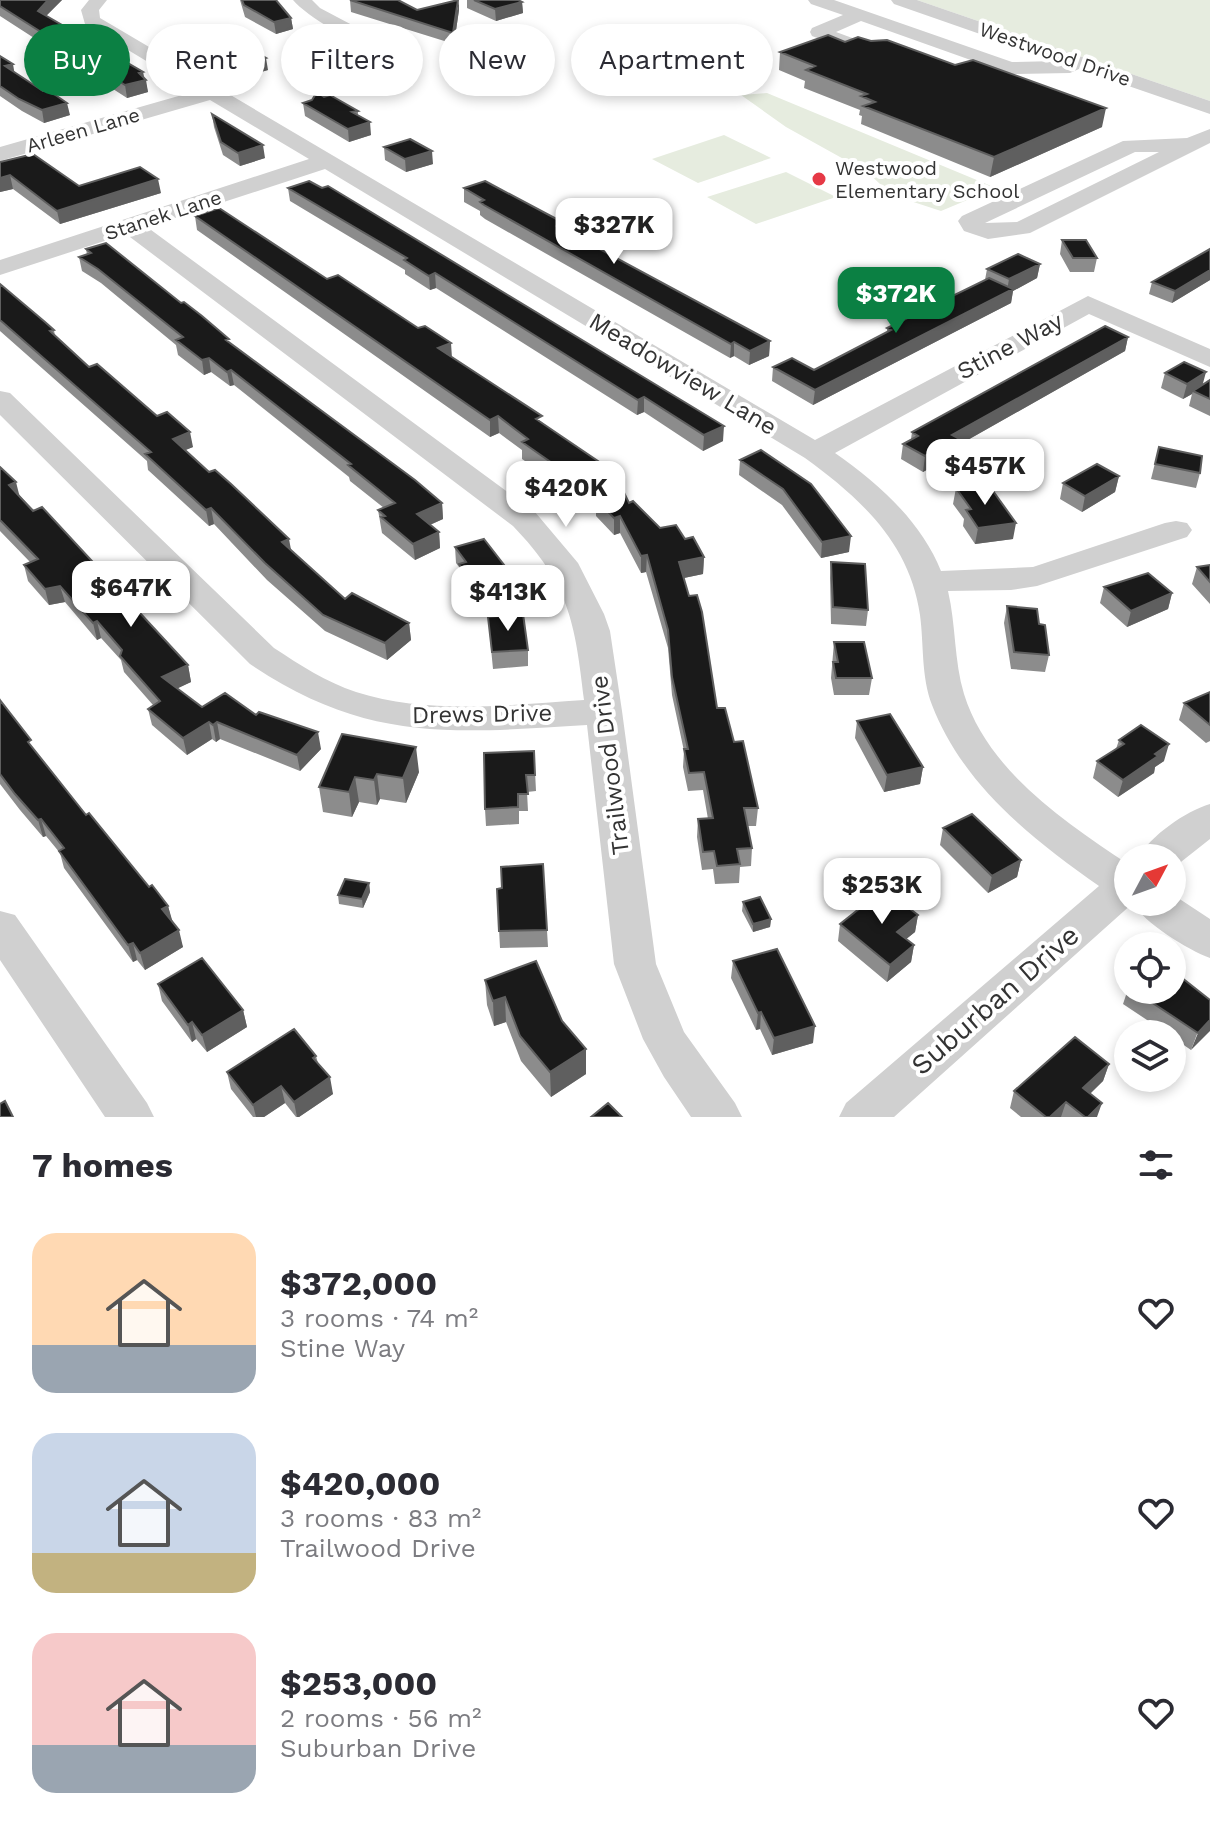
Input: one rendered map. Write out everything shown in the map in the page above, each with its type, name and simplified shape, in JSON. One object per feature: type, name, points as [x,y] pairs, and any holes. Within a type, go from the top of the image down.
[{"type":"street","name":"Meadowview Lane","points":[[98,0],[90,10],[91,20],[146,53]]},
{"type":"street","points":[[302,0],[314,12],[338,24]]},
{"type":"street","points":[[817,0],[1010,68],[1092,67]]},
{"type":"street","name":"Westwood Drive","points":[[900,0],[1210,108]]},
{"type":"street","points":[[858,16],[819,32],[870,50],[957,20]]},
{"type":"street","name":"Arleen Lane","points":[[10,151],[201,96]]},
{"type":"street","name":"Meadowview Lane","points":[[216,96],[815,452],[850,476],[879,502],[917,553],[929,581],[936,610],[942,679],[950,706],[966,739],[1016,800],[1053,833],[1114,875]]},
{"type":"street","points":[[0,134],[10,151]]},
{"type":"street","points":[[1200,139],[1022,228],[988,232],[972,226],[970,221],[1131,146],[1200,139]]},
{"type":"street","name":"Stanek Lane","points":[[0,268],[326,161]]},
{"type":"street","name":"Trailwood Drive","points":[[130,226],[524,519],[550,544],[570,571],[584,600],[593,631],[631,943],[638,975],[662,1037],[691,1083],[719,1117]]},
{"type":"street","name":"Stine Way","points":[[815,452],[1088,304],[1210,359]]},
{"type":"street","name":"Drews Drive","points":[[0,399],[262,656],[289,677],[316,692],[380,712],[420,718],[604,711]]},
{"type":"street","points":[[929,581],[1011,580],[1037,576],[1176,530]]},
{"type":"street","points":[[1176,844],[1210,818]]},
{"type":"street","name":"Suburban Drive","points":[[862,1117],[1114,897]]},
{"type":"street","points":[[1173,916],[1210,941]]},
{"type":"street","points":[[0,927],[131,1117]]},
{"type":"shaded area","points":[[917,0],[1210,0],[1210,101]]},
{"type":"shaded area","points":[[773,95],[996,188],[941,211],[892,195],[867,172],[786,127],[742,96]]},
{"type":"shaded area","points":[[724,135],[771,158],[698,183],[652,159]]},
{"type":"shaded area","points":[[786,172],[836,197],[756,224],[707,197]]},
{"type":"building","points":[[0,0],[48,0],[38,11],[60,24],[28,24],[0,6]]},
{"type":"building","points":[[242,0],[276,0],[291,18],[274,22],[244,5]]},
{"type":"building","points":[[350,0],[398,0],[417,10],[458,0],[454,24],[439,24],[439,29]]},
{"type":"building","points":[[474,0],[518,0],[522,2],[495,9]]},
{"type":"building","points":[[828,35],[845,42],[858,37],[871,41],[887,40],[955,65],[973,60],[1106,108],[994,157],[863,106],[875,102],[861,96],[867,94],[806,70],[815,66],[780,52]]},
{"type":"building","points":[[0,56],[13,64],[5,66],[24,78],[24,96],[57,96],[67,103],[42,110],[0,86]]},
{"type":"building","points":[[130,64],[143,72],[139,73],[146,80],[130,84]]},
{"type":"building","points":[[314,96],[332,96],[370,122],[348,129],[303,103]]},
{"type":"building","points":[[212,114],[263,145],[238,153],[221,142]]},
{"type":"building","points":[[410,139],[432,151],[405,159],[384,147]]},
{"type":"building","points":[[33,154],[79,186],[140,167],[158,179],[57,211],[10,175],[0,178],[0,162]]},
{"type":"building","points":[[309,181],[322,188],[328,186],[724,426],[704,435],[644,397],[638,400],[435,273],[429,276],[404,260],[407,258],[288,188]]},
{"type":"building","points":[[485,181],[564,223],[557,226],[770,341],[750,351],[734,342],[731,344],[484,205],[480,202],[484,200],[464,188]]},
{"type":"building","points":[[219,208],[327,279],[338,275],[418,328],[425,326],[451,343],[438,348],[542,416],[536,419],[614,472],[629,503],[633,501],[660,528],[676,525],[685,539],[693,537],[704,557],[679,562],[689,596],[697,595],[702,612],[717,708],[725,708],[734,742],[743,741],[758,808],[744,808],[752,848],[737,849],[740,864],[717,866],[714,851],[703,852],[698,819],[713,818],[704,772],[689,773],[684,749],[688,749],[672,677],[668,630],[647,555],[641,556],[620,516],[614,518],[596,499],[602,497],[573,468],[565,472],[522,442],[528,439],[498,416],[490,420],[195,216]]},
{"type":"building","points":[[1062,240],[1086,240],[1097,258],[1073,258]]},
{"type":"building","points":[[106,243],[202,316],[229,339],[226,340],[442,503],[417,514],[439,532],[413,544],[381,517],[385,516],[378,510],[395,503],[348,465],[351,464],[231,370],[227,372],[209,358],[202,360],[176,340],[183,337],[79,257],[91,253],[86,249]]},
{"type":"building","points":[[1210,249],[1210,270],[1175,291],[1152,282]]},
{"type":"building","points":[[1018,254],[1040,264],[1009,279],[987,269]]},
{"type":"building","points":[[989,278],[1013,289],[815,390],[773,367],[792,358],[814,370],[891,330],[887,328]]},
{"type":"building","points":[[0,284],[54,330],[50,331],[89,367],[97,364],[157,416],[167,412],[190,432],[173,439],[209,472],[215,470],[231,484],[289,539],[282,542],[345,599],[352,593],[409,623],[385,643],[323,615],[265,563],[211,508],[206,510],[145,454],[151,452],[0,320]]},
{"type":"building","points":[[1105,326],[1128,337],[952,435],[958,438],[925,456],[903,444],[918,436],[912,432]]},
{"type":"building","points":[[1184,362],[1206,372],[1187,384],[1165,373]]},
{"type":"building","points":[[1210,380],[1210,399],[1193,391]]},
{"type":"building","points":[[1159,447],[1202,456],[1200,473],[1155,464]]},
{"type":"building","points":[[761,450],[811,484],[851,536],[822,542],[783,489],[740,460]]},
{"type":"building","points":[[1097,464],[1119,476],[1085,496],[1063,483]]},
{"type":"building","points":[[0,467],[16,482],[9,485],[33,511],[42,507],[188,665],[162,677],[202,707],[225,693],[256,715],[259,712],[318,732],[297,755],[217,722],[213,725],[209,722],[183,738],[148,709],[160,701],[120,656],[122,650],[60,586],[45,589],[24,565],[38,559],[0,520]]},
{"type":"building","points":[[988,484],[1016,523],[978,528],[966,510],[971,509],[956,488]]},
{"type":"building","points":[[484,539],[511,574],[474,585],[459,564],[466,562],[455,547]]},
{"type":"building","points":[[831,562],[865,564],[868,610],[833,607]]},
{"type":"building","points":[[1210,565],[1210,582],[1197,567]]},
{"type":"building","points":[[1148,573],[1172,593],[1131,611],[1104,587]]},
{"type":"building","points":[[1007,606],[1037,609],[1039,624],[1045,625],[1049,655],[1014,652]]},
{"type":"building","points":[[523,614],[528,650],[492,652],[488,617]]},
{"type":"building","points":[[834,642],[864,642],[872,678],[836,678],[833,662],[838,662]]},
{"type":"building","points":[[1210,692],[1210,725],[1184,703]]},
{"type":"building","points":[[0,700],[31,740],[28,742],[86,815],[89,813],[149,887],[152,885],[168,906],[162,909],[179,930],[140,953],[133,943],[128,945],[59,851],[64,848],[0,774]]},
{"type":"building","points":[[890,714],[923,767],[887,775],[857,721]]},
{"type":"building","points":[[1141,725],[1169,744],[1155,754],[1158,756],[1123,780],[1097,761],[1124,744],[1119,740]]},
{"type":"building","points":[[342,734],[416,747],[403,778],[377,774],[374,780],[355,777],[349,792],[319,787]]},
{"type":"building","points":[[534,751],[535,775],[526,775],[528,794],[518,794],[518,807],[485,809],[484,753]]},
{"type":"building","points":[[972,814],[1021,860],[992,876],[943,828]]},
{"type":"building","points":[[543,864],[547,930],[499,931],[497,889],[502,888],[501,867]]},
{"type":"building","points":[[345,879],[369,883],[362,899],[338,895]]},
{"type":"building","points":[[884,889],[918,915],[897,932],[914,945],[890,965],[840,924]]},
{"type":"building","points":[[760,897],[771,919],[753,924],[743,902]]},
{"type":"building","points":[[777,949],[815,1026],[774,1038],[733,961]]},
{"type":"building","points":[[202,958],[243,1010],[202,1035],[192,1022],[188,1025],[158,984]]},
{"type":"building","points":[[536,961],[562,1021],[586,1049],[550,1072],[520,1036],[505,997],[493,1001],[485,980]]},
{"type":"building","points":[[1186,981],[1210,1000],[1210,1020],[1198,1033],[1186,1025],[1186,1020],[1178,1020],[1154,1004],[1186,1004]]},
{"type":"building","points":[[294,1029],[330,1077],[294,1102],[281,1086],[253,1105],[227,1072]]},
{"type":"building","points":[[1075,1037],[1109,1064],[1083,1088],[1102,1103],[1088,1117],[1066,1102],[1046,1117],[1014,1091]]},
{"type":"building","points":[[5,1101],[13,1117],[0,1117],[0,1104]]},
{"type":"building","points":[[608,1103],[622,1117],[591,1117]]},
{"type":"place","name":"Westwood Elementary School","points":[[819,179]]}]
